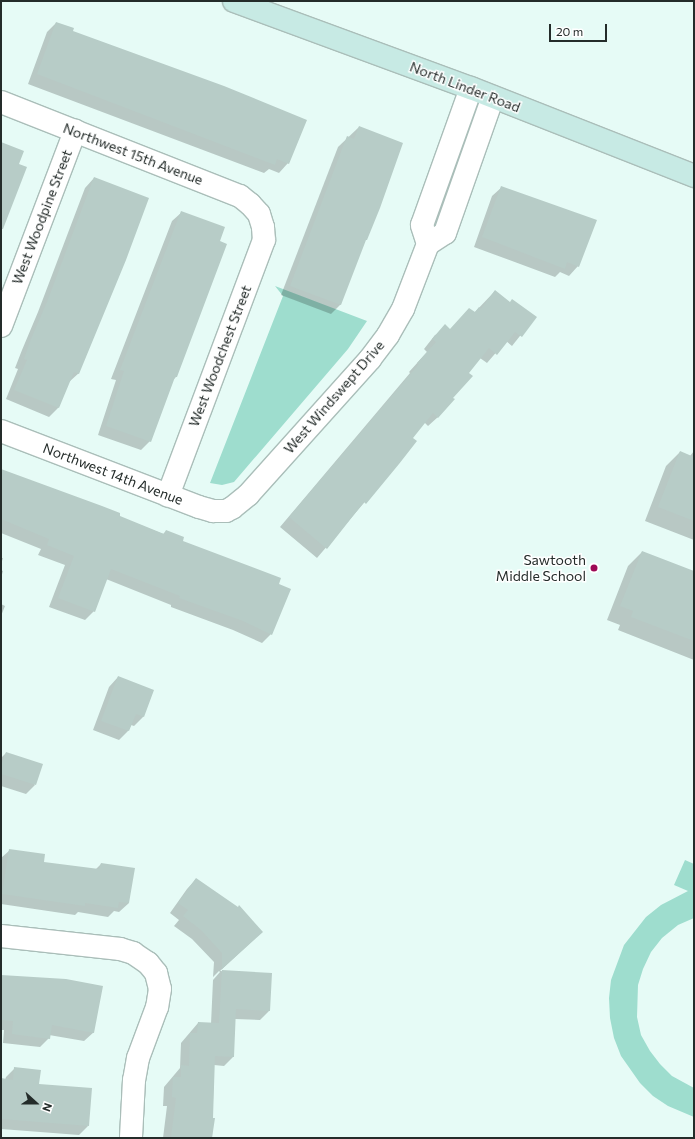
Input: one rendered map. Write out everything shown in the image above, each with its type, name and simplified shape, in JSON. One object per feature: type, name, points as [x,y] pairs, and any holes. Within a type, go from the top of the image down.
[{"type":"main road","name":"North Linder Road","points":[[234,1],[471,88],[694,176]]},
{"type":"street","points":[[471,88],[422,225],[428,244],[445,232],[493,97]]},
{"type":"street","name":"Northwest 15th Avenue","points":[[1,102],[240,196],[259,214]]},
{"type":"street","name":"West Woodpine Street","points":[[1,326],[75,131]]},
{"type":"street","name":"West Woodchest Street","points":[[168,496],[264,240],[263,227],[259,214]]},
{"type":"street","name":"West Windswept Drive","points":[[226,511],[248,495],[370,359],[388,335],[403,309],[428,244]]},
{"type":"street","name":"Northwest 14th Avenue","points":[[1,431],[168,496],[206,509],[226,511]]},
{"type":"street","points":[[1,936],[120,949],[133,953],[148,962],[156,973],[160,989],[157,1007],[138,1058],[134,1080],[131,1138]]},
{"type":"green space","points":[[275,286],[367,321],[348,349],[234,482],[222,485],[210,483],[283,296]]},
{"type":"green space","points":[[685,860],[694,864],[694,918],[678,925],[662,938],[651,952],[643,969],[638,985],[637,1017],[641,1035],[650,1051],[660,1064],[672,1076],[694,1088],[694,1117],[668,1106],[653,1096],[640,1083],[621,1056],[614,1038],[610,1018],[609,998],[611,980],[624,945],[646,917],[661,905],[688,891],[674,885]]},
{"type":"building","points":[[56,22],[74,28],[73,31],[224,86],[307,120],[289,164],[277,159],[275,165],[37,74]]},
{"type":"building","points":[[359,126],[403,143],[380,208],[341,305],[290,286],[347,136],[354,139]]},
{"type":"building","points":[[1,142],[24,151],[19,164],[27,167],[3,229],[1,229]]},
{"type":"building","points":[[94,177],[149,198],[126,260],[79,374],[74,372],[59,408],[14,390],[27,360],[24,359],[31,339],[47,302]]},
{"type":"building","points":[[501,186],[597,220],[579,267],[567,262],[565,269],[482,237]]},
{"type":"building","points":[[181,211],[225,227],[220,241],[227,244],[151,442],[106,426],[124,371],[120,370]]},
{"type":"building","points":[[495,290],[510,302],[512,299],[537,317],[522,337],[515,332],[497,355],[489,348],[469,373],[473,376],[453,398],[455,399],[438,418],[433,413],[413,438],[417,441],[366,504],[364,502],[327,549],[289,517],[419,364],[417,363],[436,342],[432,339],[445,324],[450,329],[469,308],[475,312],[479,307],[481,309]]},
{"type":"building","points":[[680,451],[694,457],[694,521],[658,507]]},
{"type":"building","points":[[1,469],[120,513],[120,516],[164,534],[166,530],[184,537],[183,541],[281,578],[279,584],[291,589],[272,635],[243,621],[179,598],[180,596],[111,569],[95,612],[58,598],[74,556],[47,545],[49,539],[1,519]]},
{"type":"building","points":[[642,551],[694,571],[694,641],[631,617],[633,611],[620,606]]},
{"type":"building","points":[[118,676],[154,690],[144,717],[136,714],[129,731],[101,721]]},
{"type":"building","points":[[6,752],[43,764],[36,785],[1,774],[1,766]]},
{"type":"building","points":[[9,849],[45,854],[44,862],[99,869],[101,863],[135,868],[129,903],[119,902],[118,908],[85,903],[85,906],[2,894]]},
{"type":"building","points":[[196,878],[238,907],[239,905],[263,932],[222,969],[222,953],[201,930],[183,916],[188,910],[178,903]]},
{"type":"building","points":[[222,970],[272,973],[270,1011],[236,1009],[234,1057],[215,1056],[213,1118],[215,1118],[212,1138],[171,1138],[176,1098],[172,1097],[173,1077],[181,1077],[181,1065],[189,1066],[190,1033],[197,1033],[198,1022],[219,1023]]},
{"type":"building","points":[[1,975],[66,979],[103,986],[94,1033],[52,1025],[50,1039],[12,1034],[13,1021],[1,1020]]},
{"type":"building","points":[[14,1067],[41,1070],[39,1084],[92,1088],[89,1126],[1,1119],[1,1078],[13,1080]]},
{"type":"place","name":"Sawtooth Middle School","points":[[594,568]]}]
